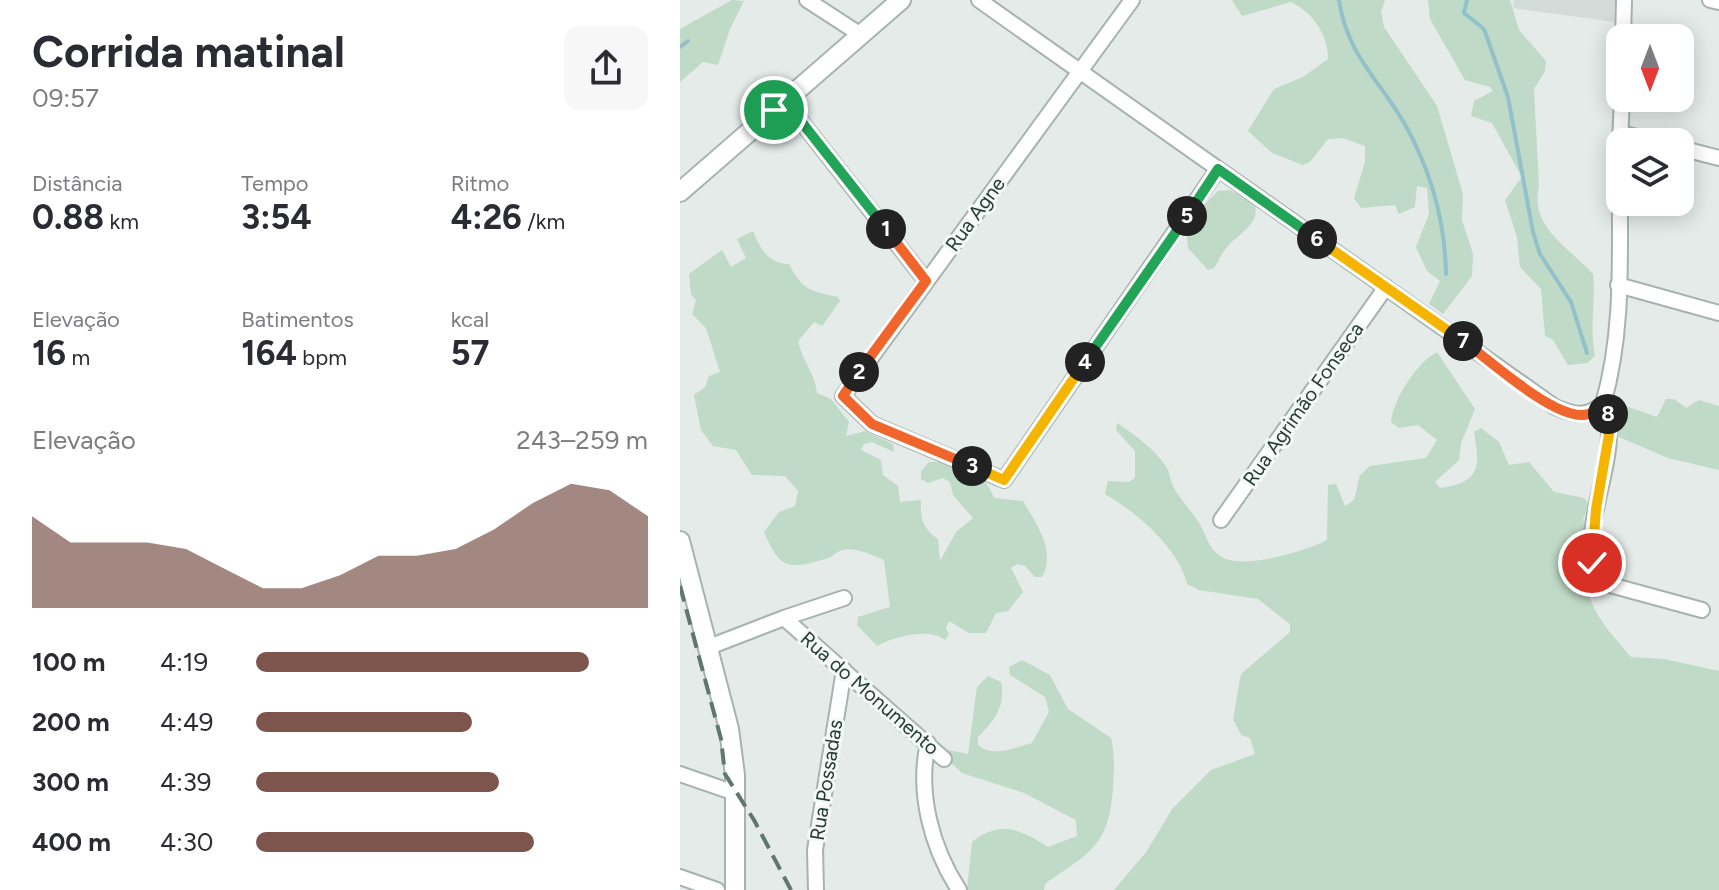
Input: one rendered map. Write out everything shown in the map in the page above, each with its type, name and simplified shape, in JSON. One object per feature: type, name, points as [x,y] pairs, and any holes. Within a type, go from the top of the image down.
[{"type":"street","points":[[807,0],[861,35]]},
{"type":"street","points":[[680,192],[901,0]]},
{"type":"street","points":[[979,0],[1555,407],[1579,415],[1592,414],[1603,404],[1616,349],[1619,216]]},
{"type":"street","name":"Rua Agne","points":[[1132,0],[843,396],[872,424],[1004,480],[1218,169]]},
{"type":"street","points":[[1623,24],[1624,0]]},
{"type":"street","points":[[1710,0],[1719,2]]},
{"type":"street","points":[[785,101],[926,281]]},
{"type":"street","points":[[1694,152],[1719,158]]},
{"type":"street","points":[[1618,285],[1719,313]]},
{"type":"street","name":"Rua Agrimão Fonseca","points":[[1221,520],[1386,287]]},
{"type":"street","points":[[1603,404],[1611,423],[1596,509],[1592,563],[1603,583],[1702,610]]},
{"type":"street","points":[[680,541],[729,729],[735,793],[735,890]]},
{"type":"street","points":[[784,618],[844,598]]},
{"type":"street","name":"Rua do Monumento","points":[[709,647],[784,618],[944,759]]},
{"type":"street","name":"Rua Possadas","points":[[816,890],[815,850],[844,670]]},
{"type":"street","points":[[928,743],[923,766],[924,803],[947,869],[959,890]]},
{"type":"street","points":[[680,774],[735,793]]},
{"type":"street","points":[[680,877],[717,890]]},
{"type":"shaded area","points":[[1514,0],[1615,0],[1614,22],[1513,8]]},
{"type":"green space","points":[[732,0],[744,1],[730,29],[718,65],[703,62],[680,82],[680,29]]},
{"type":"green space","points":[[1232,0],[1385,0],[1381,12],[1384,27],[1437,106],[1463,194],[1462,220],[1473,254],[1472,276],[1443,314],[1429,304],[1440,281],[1427,271],[1416,247],[1429,214],[1427,188],[1417,186],[1415,207],[1399,214],[1395,205],[1361,208],[1354,198],[1365,162],[1365,146],[1343,138],[1328,139],[1310,162],[1303,165],[1272,153],[1248,131],[1274,89],[1303,77],[1328,59],[1327,50],[1318,25],[1291,2],[1242,16]]},
{"type":"green space","points":[[1428,0],[1510,0],[1519,30],[1546,61],[1545,71],[1534,89],[1538,201],[1540,214],[1554,236],[1593,274],[1595,356],[1587,363],[1568,365],[1553,340],[1545,336],[1541,289],[1520,267],[1517,237],[1505,200],[1522,177],[1492,123],[1471,116],[1474,101],[1493,91],[1490,87],[1465,80],[1430,19]]},
{"type":"green space","points":[[1230,190],[1254,202],[1255,217],[1229,245],[1214,268],[1208,270],[1188,248],[1187,238],[1201,208],[1218,191]]},
{"type":"green space","points":[[753,231],[766,254],[776,261],[789,264],[804,285],[838,297],[840,301],[822,326],[814,322],[798,341],[817,393],[831,399],[849,422],[846,436],[865,431],[893,444],[894,452],[872,442],[864,444],[861,450],[881,460],[883,475],[898,486],[900,502],[921,500],[923,522],[938,539],[940,561],[956,532],[973,518],[953,495],[950,482],[943,478],[928,483],[921,479],[921,471],[929,462],[968,468],[983,480],[994,498],[1023,501],[1033,518],[1046,547],[1046,567],[1042,577],[1035,577],[1025,566],[1017,564],[1011,568],[1023,592],[1008,611],[996,613],[986,633],[969,633],[949,621],[946,628],[949,634],[945,640],[921,634],[892,639],[877,646],[857,625],[858,617],[890,607],[884,560],[847,549],[802,565],[786,564],[780,560],[764,532],[779,512],[795,506],[798,491],[785,476],[752,475],[736,450],[713,446],[701,430],[694,395],[705,387],[709,376],[720,372],[706,328],[692,314],[696,300],[691,294],[689,274],[722,250],[731,267],[746,258],[737,239]]},
{"type":"green space","points":[[1437,352],[1475,409],[1461,443],[1459,460],[1435,482],[1440,488],[1463,482],[1475,471],[1477,455],[1474,432],[1481,428],[1499,442],[1509,465],[1529,462],[1554,492],[1584,498],[1589,505],[1583,519],[1587,540],[1586,576],[1591,600],[1601,620],[1631,657],[1664,659],[1719,671],[1719,890],[1114,890],[1147,851],[1172,809],[1211,770],[1255,754],[1250,738],[1241,735],[1233,719],[1241,674],[1290,632],[1290,624],[1258,599],[1199,590],[1187,584],[1166,544],[1130,511],[1105,494],[1108,481],[1129,482],[1135,477],[1135,451],[1116,430],[1117,423],[1162,461],[1176,491],[1216,553],[1230,560],[1273,558],[1327,540],[1328,485],[1336,484],[1345,506],[1354,500],[1360,475],[1370,466],[1426,458],[1437,440],[1418,425],[1399,428],[1391,422],[1396,403],[1407,382]]},
{"type":"green space","points":[[1666,399],[1674,399],[1686,408],[1699,400],[1719,406],[1719,470],[1668,458],[1612,434],[1617,403],[1657,417]]},
{"type":"green space","points":[[1022,660],[1050,675],[1068,709],[1111,738],[1114,775],[1111,807],[1102,836],[1094,846],[1045,884],[1044,890],[967,890],[972,842],[982,835],[1001,829],[1010,830],[1048,847],[1077,836],[1076,820],[1024,793],[962,773],[941,753],[943,749],[968,754],[977,687],[988,676],[1001,682],[1002,698],[994,718],[978,737],[978,745],[997,751],[1032,743],[1049,712],[1045,697],[1010,675],[1009,667]]},
{"type":"waterway","points":[[1339,0],[1343,20],[1357,53],[1397,111],[1424,163],[1440,217],[1446,274]]},
{"type":"waterway","points":[[1467,0],[1464,13],[1484,29],[1508,97],[1533,232],[1540,254],[1571,302],[1587,353]]},
{"type":"waterway","points":[[680,47],[688,41]]},
{"type":"railway","points":[[680,586],[721,739],[725,774],[754,820],[791,890]]},
{"type":"route","points":[[774,110],[785,101],[926,281],[843,396],[872,424],[1004,480],[1218,169],[1555,407],[1579,415],[1592,414],[1603,404],[1611,423],[1596,509],[1592,563]]}]
